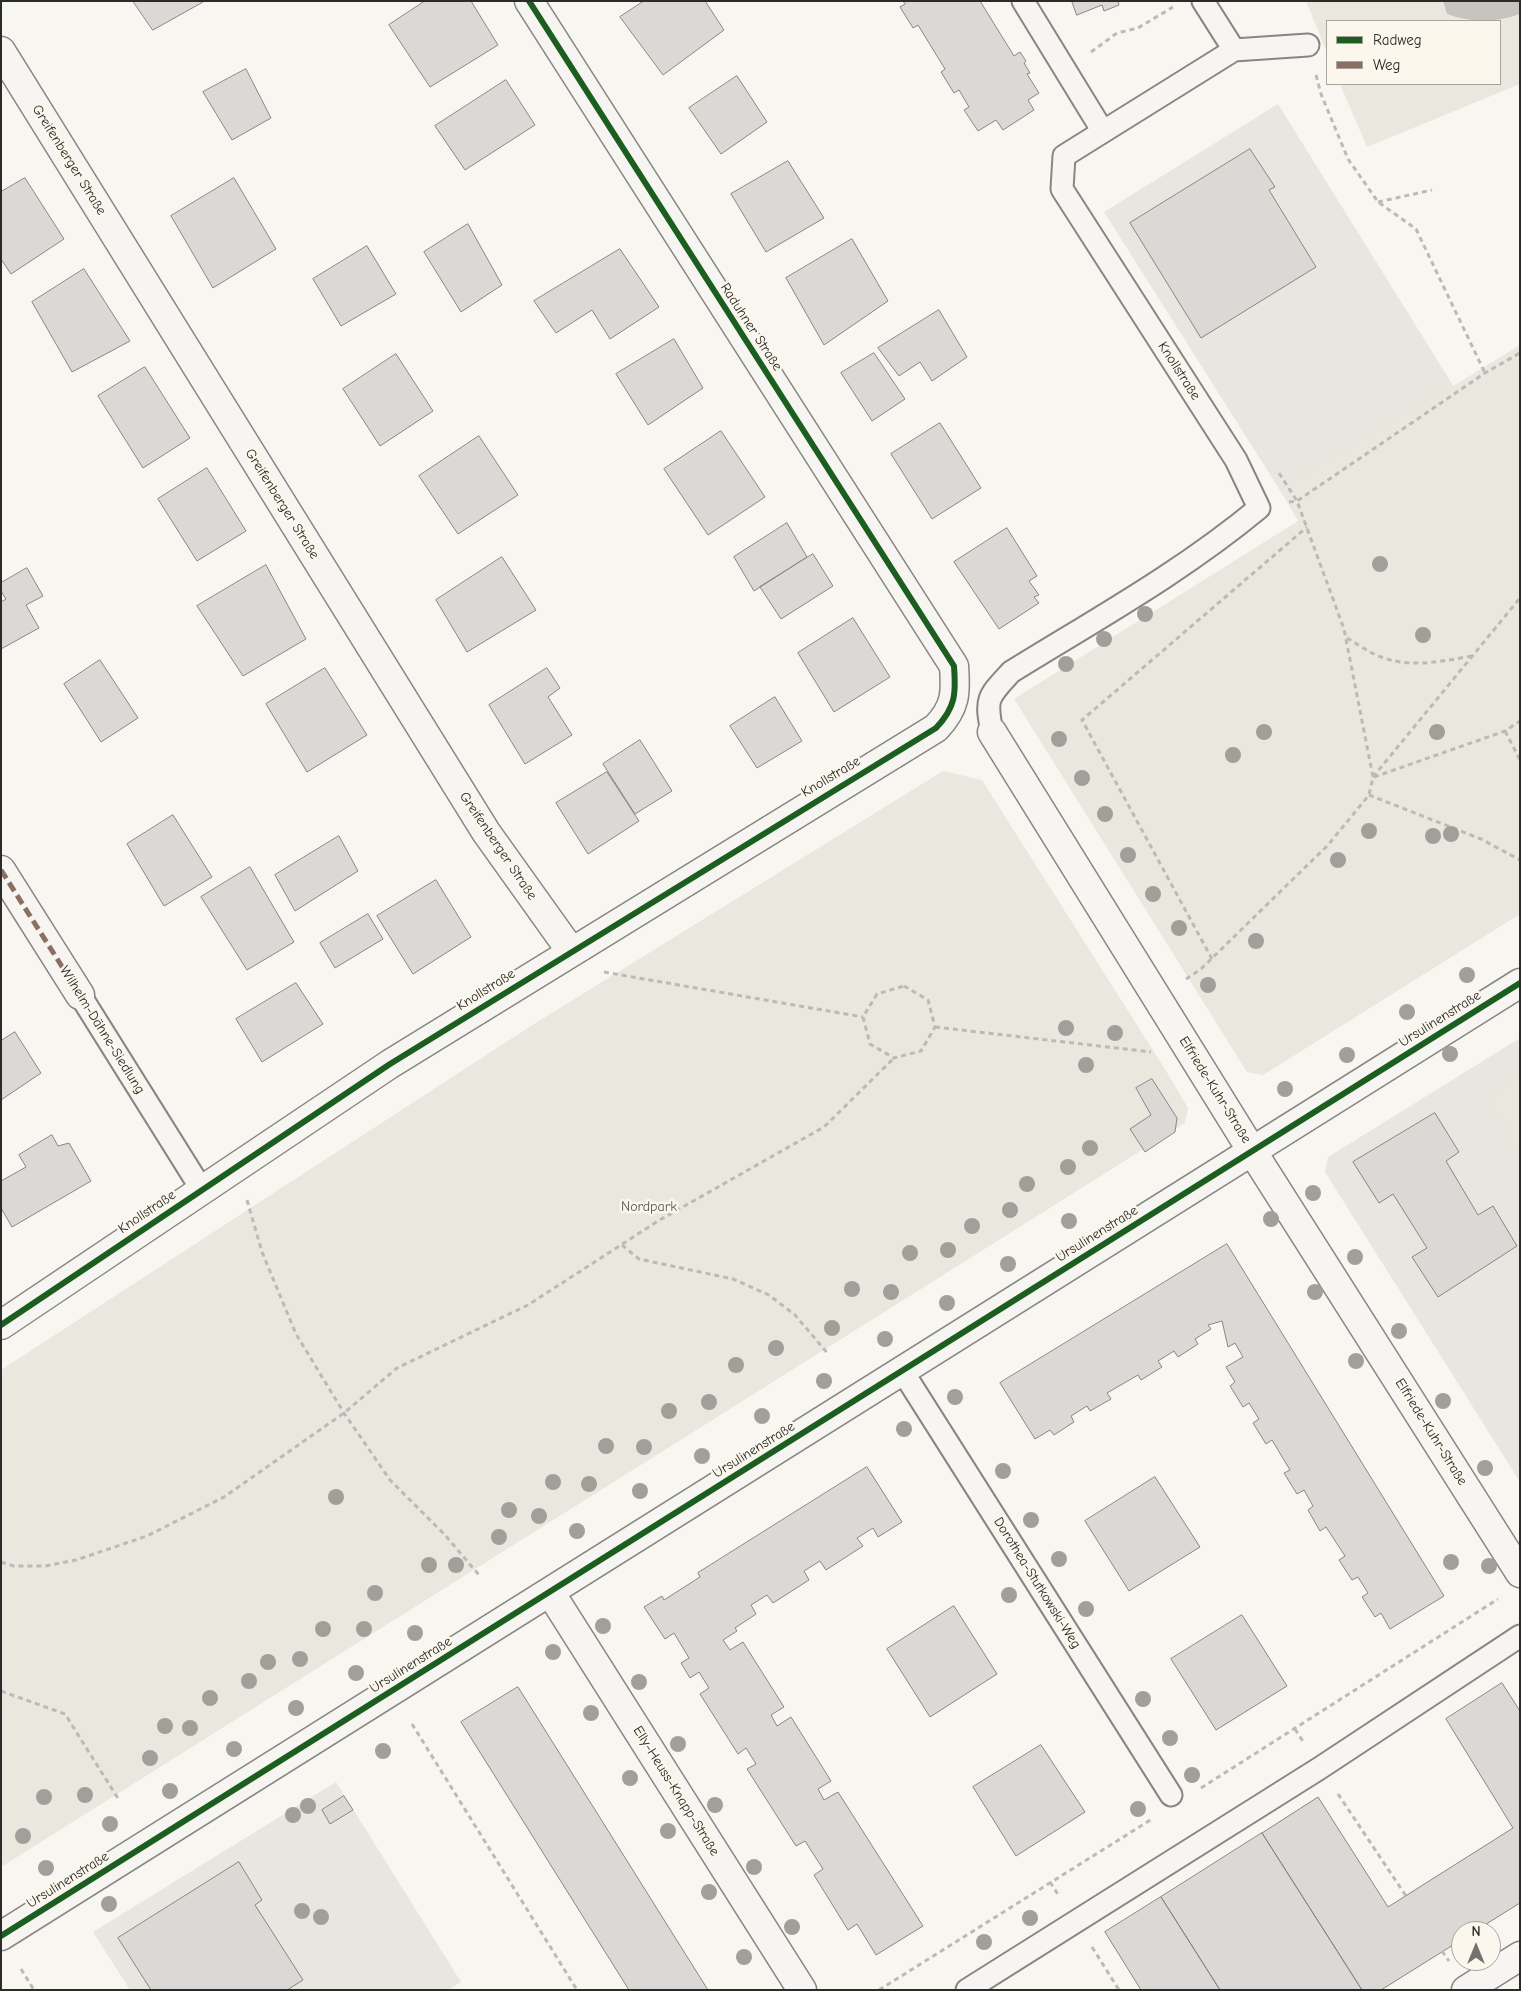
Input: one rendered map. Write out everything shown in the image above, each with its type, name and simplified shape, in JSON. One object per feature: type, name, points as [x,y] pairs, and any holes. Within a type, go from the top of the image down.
[{"type":"street","name":"Raduhner Straße","points":[[529,1],[954,666]]},
{"type":"street","name":"Greifenberger Straße","points":[[1,51],[486,832],[576,948]]},
{"type":"street","name":"Knollstraße","points":[[1,1325],[390,1064],[936,728],[948,716],[956,692],[954,666]]},
{"type":"street","name":"Elfriede-Kuhr-Straße","points":[[992,732],[1252,1151],[1520,1573]]},
{"type":"street","name":"Wilhelm-Dähne-Siedlung","points":[[1,870],[80,995]]},
{"type":"street","name":"Ursulinenstraße","points":[[1,1936],[903,1372],[1520,983]]},
{"type":"street","name":"Elly-Heuss-Knapp-Straße","points":[[550,1592],[802,1990]]},
{"type":"street","points":[[1466,1990],[1520,1956]]},
{"type":"lane","points":[[1023,1],[1102,130]]},
{"type":"lane","points":[[1203,1],[1234,50]]},
{"type":"lane","name":"Knollstraße","points":[[1259,508],[1236,460],[1062,189],[1064,156],[1102,130],[1234,50],[1308,45]]},
{"type":"lane","points":[[992,732],[986,707],[994,691],[1010,672],[1194,559],[1218,543],[1259,508]]},
{"type":"lane","name":"Wilhelm-Dähne-Siedlung","points":[[80,995],[202,1190]]},
{"type":"lane","name":"Dorothea-Stutkowski-Weg","points":[[903,1372],[1171,1795]]},
{"type":"lane","points":[[967,1990],[1320,1768],[1520,1636]]},
{"type":"path","points":[[1068,75],[1094,49],[1117,33],[1138,28],[1174,6]]},
{"type":"path","points":[[1308,45],[1321,94],[1348,160],[1378,202],[1416,228],[1485,373]]},
{"type":"path","points":[[1378,202],[1432,190]]},
{"type":"path","points":[[1259,508],[1297,501],[1485,373],[1520,353]]},
{"type":"path","points":[[1297,501],[1346,638],[1374,777]]},
{"type":"path","points":[[1212,959],[1082,720],[1307,527]]},
{"type":"path","points":[[1158,997],[1202,969],[1328,845],[1369,795],[1374,777],[1520,598]]},
{"type":"path","points":[[1346,638],[1384,658],[1406,663],[1436,663],[1472,656]]},
{"type":"path","points":[[1374,777],[1505,731],[1520,721]]},
{"type":"path","points":[[1505,731],[1520,760]]},
{"type":"path","points":[[1369,795],[1481,839],[1520,860]]},
{"type":"path","points":[[576,948],[605,972],[863,1017]]},
{"type":"path","points":[[1,1562],[14,1566],[45,1566],[76,1560],[147,1536],[224,1497],[344,1413],[397,1368],[528,1305],[658,1220],[824,1127],[894,1058],[921,1051],[935,1027],[928,1000],[904,986],[877,994],[863,1017],[870,1044],[894,1058]]},
{"type":"path","points":[[935,1027],[1160,1053],[1182,1038]]},
{"type":"path","points":[[245,1194],[262,1252],[296,1334],[344,1413],[390,1480],[445,1535],[479,1575]]},
{"type":"path","points":[[622,1245],[639,1259],[733,1279],[769,1295],[795,1315],[829,1355]]},
{"type":"path","points":[[1,1691],[65,1714],[119,1800]]},
{"type":"path","points":[[412,1724],[577,1990]]},
{"type":"path","points":[[1320,1768],[1406,1896]]},
{"type":"path","points":[[1075,1921],[1119,1990]]},
{"type":"path","points":[[21,1969],[34,1990]]},
{"type":"shaded area","points":[[1443,1],[1520,1],[1520,14],[1501,19],[1475,20],[1447,14]]},
{"type":"shaded area","points":[[1278,104],[1454,387],[1281,492],[1104,212]]},
{"type":"shaded area","points":[[1520,1038],[1520,1482],[1325,1172],[1328,1157]]},
{"type":"shaded area","points":[[336,1782],[461,1982],[448,1990],[130,1990],[93,1932]]},
{"type":"green space","points":[[1306,1],[1520,1],[1520,84],[1367,147],[1340,85],[1501,85],[1501,20],[1326,20],[1326,51]]},
{"type":"green space","points":[[1520,345],[1520,914],[1263,1075],[1247,1072],[1014,699],[1298,521],[1281,492]]},
{"type":"green space","name":"Nordpark","points":[[943,771],[982,780],[1188,1108],[1185,1123],[1,1867],[1,1370],[534,1024]]},
{"type":"green space","points":[[1520,1079],[1520,1145],[1490,1098]]},
{"type":"building","points":[[133,1],[202,1],[203,2],[153,30]]},
{"type":"building","points":[[425,1],[471,1],[498,45],[430,87],[389,25]]},
{"type":"building","points":[[644,1],[705,1],[724,30],[663,75],[620,17]]},
{"type":"building","points":[[903,1],[980,1],[1014,56],[1020,52],[1026,61],[1024,63],[1030,73],[1027,74],[1039,93],[1028,100],[1034,110],[1003,130],[996,120],[978,131],[964,110],[969,107],[959,90],[954,93],[941,72],[945,69],[918,25],[913,28],[900,7],[905,4]]},
{"type":"building","points":[[1072,1],[1118,1],[1119,5],[1104,11],[1102,5],[1077,15]]},
{"type":"building","points":[[246,69],[271,118],[232,140],[203,92]]},
{"type":"building","points":[[737,76],[767,122],[721,154],[689,108]]},
{"type":"building","points":[[506,80],[535,125],[465,170],[435,126]]},
{"type":"building","points":[[1250,149],[1275,187],[1269,190],[1316,267],[1201,338],[1130,223]]},
{"type":"building","points":[[788,161],[824,218],[766,252],[731,194]]},
{"type":"building","points":[[25,178],[64,239],[11,274],[1,259],[1,192]]},
{"type":"building","points":[[234,178],[276,249],[213,288],[171,216]]},
{"type":"building","points":[[468,224],[502,285],[461,312],[424,252]]},
{"type":"building","points":[[852,239],[888,301],[824,345],[786,278]]},
{"type":"building","points":[[367,246],[396,294],[341,326],[313,279]]},
{"type":"building","points":[[620,249],[659,307],[610,339],[592,310],[556,333],[534,301]]},
{"type":"building","points":[[84,269],[130,341],[72,372],[32,302]]},
{"type":"building","points":[[939,310],[967,357],[932,381],[920,362],[899,376],[878,348]]},
{"type":"building","points":[[674,339],[703,388],[648,425],[616,374]]},
{"type":"building","points":[[874,353],[905,399],[872,421],[841,373]]},
{"type":"building","points":[[396,354],[433,411],[380,446],[343,389]]},
{"type":"building","points":[[145,367],[190,438],[143,468],[98,396]]},
{"type":"building","points":[[940,423],[981,488],[932,519],[891,454]]},
{"type":"building","points":[[721,431],[765,497],[708,535],[664,469]]},
{"type":"building","points":[[479,436],[518,495],[458,534],[419,476]]},
{"type":"building","points":[[207,468],[246,531],[197,561],[158,499]]},
{"type":"building","points":[[787,523],[807,557],[754,591],[734,557]]},
{"type":"building","points":[[1007,528],[1037,576],[1029,581],[1039,595],[1034,597],[1039,603],[999,629],[954,562]]},
{"type":"building","points":[[813,554],[833,586],[781,619],[760,587]]},
{"type":"building","points":[[502,557],[536,610],[467,652],[436,600]]},
{"type":"building","points":[[266,565],[306,639],[243,676],[197,606]]},
{"type":"building","points":[[27,568],[43,596],[26,605],[39,628],[1,649],[1,602],[6,599],[1,591],[1,583]]},
{"type":"building","points":[[853,618],[890,677],[834,712],[798,653]]},
{"type":"building","points":[[100,660],[138,718],[101,742],[64,684]]},
{"type":"building","points":[[325,668],[367,735],[307,772],[266,704]]},
{"type":"building","points":[[547,668],[560,688],[548,697],[572,735],[525,764],[489,705]]},
{"type":"building","points":[[775,697],[802,741],[757,768],[730,726]]},
{"type":"building","points":[[640,740],[672,791],[635,814],[603,764]]},
{"type":"building","points":[[607,772],[639,821],[588,854],[556,803]]},
{"type":"building","points":[[173,815],[212,877],[164,906],[127,844]]},
{"type":"building","points":[[339,836],[358,871],[295,911],[275,875]]},
{"type":"building","points":[[250,867],[294,942],[247,970],[201,897]]},
{"type":"building","points":[[436,880],[471,937],[413,974],[377,916]]},
{"type":"building","points":[[368,914],[383,939],[335,968],[320,943]]},
{"type":"building","points":[[296,983],[323,1024],[262,1062],[236,1019]]},
{"type":"building","points":[[15,1032],[41,1073],[1,1100],[1,1041]]},
{"type":"building","points":[[1152,1079],[1177,1118],[1175,1132],[1145,1152],[1130,1129],[1151,1115],[1136,1088]]},
{"type":"building","points":[[1435,1113],[1459,1152],[1446,1161],[1478,1215],[1493,1206],[1517,1246],[1438,1297],[1412,1257],[1427,1248],[1393,1194],[1379,1203],[1353,1162]]},
{"type":"building","points":[[52,1135],[58,1146],[69,1143],[91,1181],[12,1227],[1,1208],[1,1181],[26,1167],[19,1155]]},
{"type":"building","points":[[1227,1244],[1444,1596],[1390,1629],[1381,1613],[1375,1617],[1362,1597],[1368,1593],[1358,1577],[1352,1580],[1339,1560],[1345,1556],[1326,1527],[1320,1531],[1308,1510],[1313,1506],[1304,1490],[1297,1494],[1284,1473],[1290,1470],[1272,1440],[1266,1444],[1253,1423],[1259,1419],[1249,1403],[1243,1407],[1230,1386],[1235,1382],[1226,1367],[1243,1357],[1235,1343],[1228,1347],[1222,1321],[1208,1325],[1211,1329],[1195,1339],[1198,1344],[1178,1357],[1174,1351],[1158,1361],[1162,1367],[1141,1380],[1138,1375],[1107,1393],[1111,1399],[1090,1411],[1087,1406],[1071,1416],[1074,1422],[1054,1435],[1050,1430],[1035,1439],[1000,1383]]},
{"type":"building","points":[[867,1467],[902,1522],[878,1537],[873,1528],[857,1538],[863,1546],[826,1570],[820,1561],[804,1571],[809,1580],[773,1603],[767,1595],[751,1605],[756,1614],[735,1628],[737,1631],[723,1640],[730,1650],[743,1642],[784,1707],[771,1715],[777,1726],[791,1717],[831,1781],[818,1789],[824,1800],[838,1792],[923,1926],[876,1955],[857,1924],[848,1930],[814,1875],[823,1869],[805,1841],[796,1846],[747,1769],[756,1764],[746,1748],[738,1754],[700,1694],[709,1688],[699,1672],[690,1678],[681,1663],[689,1658],[674,1633],[665,1639],[644,1607],[662,1596],[664,1600],[700,1577],[698,1573]]},
{"type":"building","points":[[1155,1477],[1200,1547],[1129,1591],[1085,1521]]},
{"type":"building","points":[[954,1606],[997,1674],[930,1717],[887,1649]]},
{"type":"building","points":[[1242,1615],[1287,1686],[1216,1730],[1171,1659]]},
{"type":"building","points":[[1502,1683],[1520,1711],[1520,1903],[1491,1921],[1451,1921],[1451,1946],[1381,1990],[1362,1990],[1262,1833],[1318,1797],[1388,1907],[1513,1828],[1446,1719]]},
{"type":"building","points":[[518,1687],[708,1990],[629,1990],[461,1722]]},
{"type":"building","points":[[1041,1745],[1085,1812],[1016,1856],[973,1787]]},
{"type":"building","points":[[344,1796],[353,1810],[330,1824],[322,1810]]},
{"type":"building","points":[[1262,1833],[1362,1990],[1220,1990],[1161,1897]]},
{"type":"building","points":[[239,1862],[262,1900],[255,1905],[303,1980],[287,1990],[151,1990],[118,1938]]},
{"type":"building","points":[[1161,1897],[1220,1990],[1141,1990],[1105,1932]]},
{"type":"marked path","points":[[1,870],[80,995]]},
{"type":"cycle path","points":[[1,1325],[390,1064],[936,728],[951,706],[955,684],[954,666],[529,1]]},
{"type":"cycle path","points":[[1,1936],[1520,983]]}]
